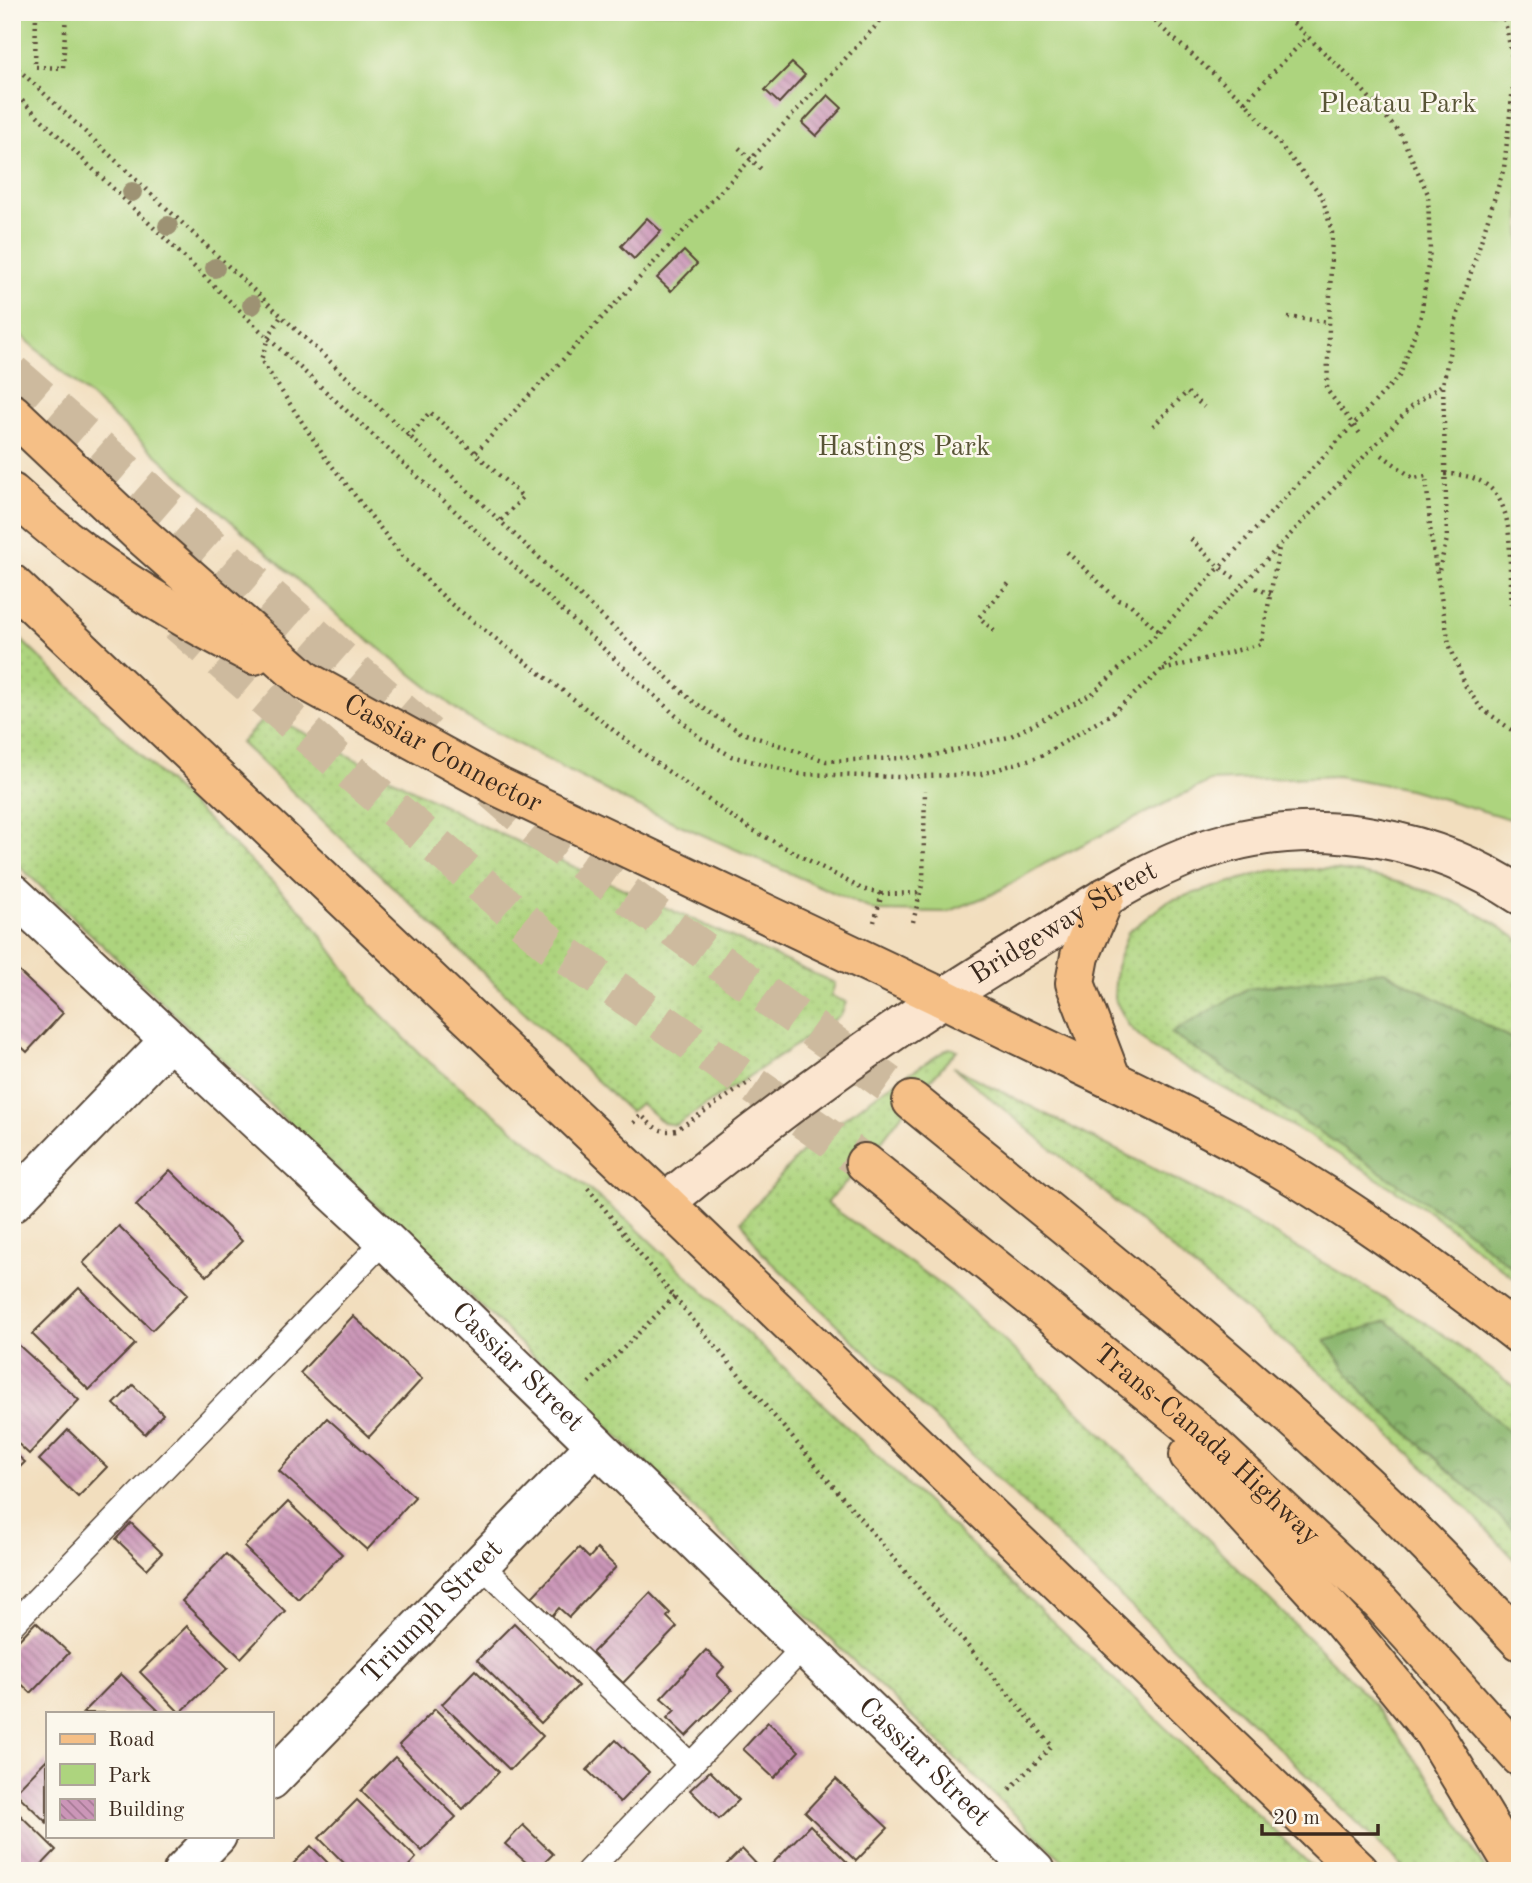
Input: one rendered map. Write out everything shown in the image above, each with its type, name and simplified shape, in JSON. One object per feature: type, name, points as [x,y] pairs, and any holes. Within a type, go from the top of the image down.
[{"type":"main road","name":"Cassiar Connector","points":[[12,413],[141,535],[306,681],[499,787],[941,997],[1245,1148],[1333,1202],[1472,1298],[1520,1335]]},
{"type":"main road","points":[[12,493],[102,568],[185,619],[306,681]]},
{"type":"main road","points":[[12,584],[664,1203],[1359,1871]]},
{"type":"main road","points":[[1105,897],[1080,956],[1074,983],[1112,1080]]},
{"type":"main road","points":[[912,1101],[1130,1278],[1344,1464],[1428,1544],[1520,1641]]},
{"type":"main road","name":"Trans-Canada Highway","points":[[865,1163],[1211,1443],[1381,1604],[1520,1757]]},
{"type":"main road","points":[[1081,1337],[1341,1620],[1425,1722],[1517,1871]]},
{"type":"street","name":"Bridgeway Street","points":[[664,1203],[726,1153],[941,997],[1105,897],[1160,867],[1226,843],[1275,834],[1325,831],[1390,840],[1426,849],[1520,895]]},
{"type":"street","name":"Cassiar Street","points":[[12,893],[385,1240],[805,1646],[1013,1864]]},
{"type":"street","points":[[12,1203],[170,1040]]},
{"type":"street","name":"Triumph Street","points":[[273,1778],[596,1445]]},
{"type":"street","points":[[183,1871],[215,1838]]},
{"type":"lane","points":[[12,1625],[385,1240]]},
{"type":"lane","points":[[480,1564],[691,1765]]},
{"type":"lane","points":[[588,1871],[805,1646]]},
{"type":"path","points":[[36,12],[35,67],[63,68],[66,12]]},
{"type":"path","points":[[476,452],[889,12]]},
{"type":"path","points":[[1144,12],[1245,102],[1322,196],[1332,232],[1327,390],[1361,435]]},
{"type":"path","points":[[12,49],[18,69],[691,700],[740,732],[826,761],[927,757],[1009,737],[1091,694],[1159,632],[1400,375],[1421,316],[1430,251],[1428,194],[1400,133],[1360,88],[1282,12]]},
{"type":"path","points":[[1439,570],[1447,539],[1443,384],[1456,320],[1504,168],[1515,70],[1503,12]]},
{"type":"path","points":[[1245,102],[1308,36]]},
{"type":"path","points":[[12,91],[268,338],[699,737],[731,756],[800,774],[900,777],[982,774],[1041,756],[1111,714],[1162,670],[1411,407],[1443,384]]},
{"type":"path","points":[[738,148],[761,169]]},
{"type":"path","points":[[1288,317],[1328,322]]},
{"type":"path","points":[[281,318],[268,338],[261,360],[326,457],[402,556],[451,604],[652,760],[747,827],[850,884],[882,894],[922,893]]},
{"type":"path","points":[[1153,426],[1187,392],[1204,407]]},
{"type":"path","points":[[408,437],[430,412],[476,452],[523,497],[500,522]]},
{"type":"path","points":[[1382,455],[1413,478],[1426,476],[1431,537],[1439,570],[1449,644],[1466,687],[1481,708],[1520,736]]},
{"type":"path","points":[[1444,474],[1459,474],[1488,485],[1505,505],[1511,606],[1520,614]]},
{"type":"path","points":[[1191,539],[1219,567],[1236,579]]},
{"type":"path","points":[[1162,670],[1261,643],[1279,546]]},
{"type":"path","points":[[1067,552],[1118,600],[1130,604],[1159,632]]},
{"type":"path","points":[[994,631],[979,617],[1011,581]]},
{"type":"path","points":[[1256,588],[1272,595]]},
{"type":"path","points":[[913,922],[922,893],[925,790]]},
{"type":"path","points":[[877,916],[882,894]]},
{"type":"path","points":[[636,1121],[641,1115],[656,1129],[666,1133],[676,1130],[757,1077]]},
{"type":"path","points":[[580,1177],[674,1297],[1052,1746],[1000,1799]]},
{"type":"path","points":[[579,1393],[674,1297]]},
{"type":"green space","name":"Hastings Park","points":[[12,12],[1520,12],[1520,822],[1409,789],[1337,776],[1210,781],[1046,863],[993,894],[947,912],[875,911],[626,801],[466,717],[338,616],[12,327]]},
{"type":"green space","points":[[12,631],[306,915],[370,1003],[423,1057],[632,1224],[1317,1871],[1074,1871],[12,859]]},
{"type":"green space","points":[[268,714],[487,828],[835,983],[831,996],[846,1002],[841,1015],[676,1125],[664,1123],[640,1103],[630,1112],[241,743]]},
{"type":"green space","points":[[1326,869],[1378,877],[1428,892],[1475,912],[1520,941],[1520,1283],[1430,1212],[1311,1137],[1152,1048],[1129,1026],[1114,998],[1116,967],[1128,932],[1168,901],[1272,870]]},
{"type":"green space","points":[[1384,971],[1520,1043],[1520,1274],[1457,1223],[1171,1033],[1247,989]]},
{"type":"green space","points":[[949,1048],[957,1050],[912,1101],[865,1163],[826,1203],[950,1291],[1050,1383],[1366,1695],[1434,1784],[1486,1871],[1407,1871],[762,1253],[741,1221],[807,1146],[880,1092]]},
{"type":"green space","points":[[953,1067],[1225,1205],[1434,1328],[1520,1391],[1520,1565],[1447,1488],[1344,1392]]},
{"type":"green space","points":[[1387,1321],[1520,1442],[1520,1535],[1363,1393],[1325,1341]]},
{"type":"building","points":[[792,63],[805,75],[779,103],[765,90]]},
{"type":"building","points":[[828,95],[842,108],[816,136],[802,123]]},
{"type":"building","points":[[647,218],[661,231],[634,259],[621,246]]},
{"type":"building","points":[[684,251],[697,264],[671,291],[657,278]]},
{"type":"building","points":[[12,965],[63,1013],[27,1052],[12,1038]]},
{"type":"building","points":[[170,1170],[242,1241],[207,1276],[136,1205]]},
{"type":"building","points":[[119,1226],[188,1294],[152,1330],[83,1263]]},
{"type":"building","points":[[79,1288],[135,1344],[89,1390],[32,1334]]},
{"type":"building","points":[[353,1316],[422,1379],[369,1437],[300,1373]]},
{"type":"building","points":[[12,1339],[79,1400],[29,1454],[12,1438]]},
{"type":"building","points":[[133,1385],[163,1414],[145,1434],[114,1404]]},
{"type":"building","points":[[327,1418],[415,1497],[367,1550],[279,1471]]},
{"type":"building","points":[[68,1430],[107,1467],[78,1497],[39,1460]]},
{"type":"building","points":[[12,1451],[25,1462],[12,1475]]},
{"type":"building","points":[[288,1502],[342,1554],[298,1599],[244,1547]]},
{"type":"building","points":[[131,1523],[162,1553],[147,1569],[116,1539]]},
{"type":"building","points":[[579,1548],[589,1558],[597,1549],[616,1567],[569,1617],[559,1608],[552,1616],[532,1597]]},
{"type":"building","points":[[226,1554],[285,1611],[241,1658],[182,1601]]},
{"type":"building","points":[[650,1593],[670,1613],[667,1617],[677,1627],[623,1683],[592,1653]]},
{"type":"building","points":[[36,1622],[69,1653],[31,1693],[12,1675],[12,1647]]},
{"type":"building","points":[[514,1623],[578,1686],[541,1723],[477,1660]]},
{"type":"building","points":[[187,1626],[228,1668],[181,1712],[140,1672]]},
{"type":"building","points":[[706,1650],[724,1667],[717,1675],[732,1690],[686,1736],[667,1718],[675,1710],[661,1698]]},
{"type":"building","points":[[475,1670],[543,1736],[510,1770],[442,1704]]},
{"type":"building","points":[[121,1674],[160,1712],[84,1712]]},
{"type":"building","points":[[435,1709],[499,1772],[463,1809],[399,1745]]},
{"type":"building","points":[[768,1722],[799,1751],[774,1778],[743,1749]]},
{"type":"building","points":[[616,1740],[649,1772],[620,1802],[587,1770]]},
{"type":"building","points":[[395,1757],[456,1817],[422,1851],[361,1791]]},
{"type":"building","points":[[46,1760],[46,1822],[15,1792]]},
{"type":"building","points":[[710,1771],[739,1800],[719,1819],[690,1790]]},
{"type":"building","points":[[836,1779],[888,1828],[856,1861],[805,1812]]},
{"type":"building","points":[[357,1800],[416,1858],[404,1871],[352,1871],[319,1838]]},
{"type":"building","points":[[12,1807],[56,1850],[36,1871],[12,1871]]},
{"type":"building","points":[[523,1825],[553,1854],[536,1871],[505,1844]]},
{"type":"building","points":[[810,1825],[853,1871],[777,1871],[771,1865]]},
{"type":"building","points":[[311,1846],[336,1871],[286,1871]]},
{"type":"building","points":[[742,1849],[763,1871],[720,1871]]},
{"type":"tunnel","points":[[12,373],[441,746]]},
{"type":"tunnel","points":[[178,623],[549,943],[865,1163]]},
{"type":"tunnel","points":[[492,790],[540,832],[912,1101]]},
{"type":"park label","name":"Pleatau Park","points":[[1398,105]]}]
